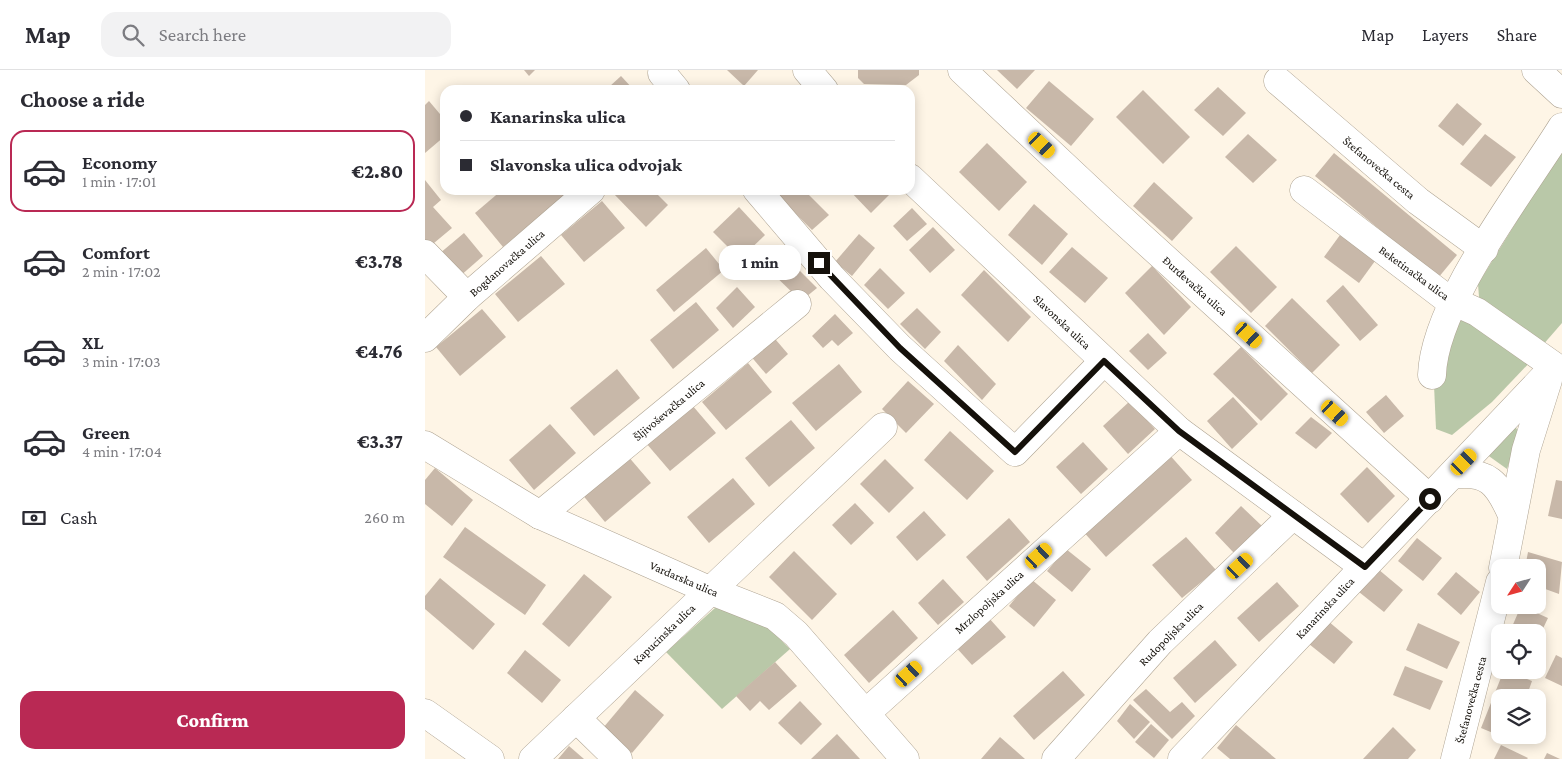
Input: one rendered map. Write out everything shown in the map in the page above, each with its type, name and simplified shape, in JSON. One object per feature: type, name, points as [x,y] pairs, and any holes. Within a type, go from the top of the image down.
[{"type":"street","points":[[807,70],[820,85]]},
{"type":"street","name":"Đurđevačka ulica","points":[[962,70],[1106,205],[1430,499]]},
{"type":"street","points":[[1536,70],[1562,94]]},
{"type":"street","name":"Štefanovečka cesta","points":[[1278,81],[1418,201],[1484,249]]},
{"type":"street","points":[[1432,375],[1432,362],[1437,340],[1454,302],[1484,249],[1562,127]]},
{"type":"street","name":"Slavonska ulica","points":[[915,183],[1179,431],[1365,567]]},
{"type":"street","name":"Beketinačka ulica","points":[[1304,190],[1446,298],[1477,312],[1556,364]]},
{"type":"street","name":"Bogdanovačka ulica","points":[[425,338],[467,297],[585,195]]},
{"type":"street","points":[[761,195],[831,278],[900,348],[1015,452],[1104,361]]},
{"type":"street","points":[[425,254],[467,297]]},
{"type":"street","name":"Šljivoševačka ulica","points":[[540,516],[797,304]]},
{"type":"street","points":[[1505,559],[1528,442],[1556,364]]},
{"type":"street","name":"Kanarinska ulica","points":[[1182,759],[1556,364]]},
{"type":"street","name":"Kapucinska ulica","points":[[533,759],[883,427]]},
{"type":"street","name":"Mrzlopoljska ulica","points":[[866,713],[1179,431]]},
{"type":"street","name":"Vardarska ulica","points":[[425,445],[540,516],[709,590],[775,616],[796,634],[905,759]]},
{"type":"street","points":[[1452,474],[1473,472],[1487,479],[1499,490],[1513,514]]},
{"type":"street","name":"Rudopoljska ulica","points":[[1056,759],[1160,642],[1293,515]]},
{"type":"street","name":"Štefanovečka cesta","points":[[1455,759],[1492,614]]},
{"type":"street","points":[[425,713],[490,759]]},
{"type":"street","points":[[576,718],[617,759]]},
{"type":"green space","points":[[1562,148],[1562,323],[1542,346],[1485,307],[1479,297],[1478,284]]},
{"type":"green space","points":[[1460,316],[1533,359],[1492,402],[1452,435],[1436,429],[1434,385]]},
{"type":"green space","points":[[1515,426],[1519,433],[1507,469],[1486,454]]},
{"type":"green space","points":[[715,608],[726,609],[768,627],[790,649],[722,709],[666,652]]},
{"type":"building","points":[[524,70],[535,70],[529,76]]},
{"type":"building","points":[[727,70],[758,70],[743,85]]},
{"type":"building","points":[[858,70],[919,70],[919,75],[906,85],[864,84],[858,78]]},
{"type":"building","points":[[997,70],[1035,70],[1017,89]]},
{"type":"building","points":[[621,76],[629,85],[611,85]]},
{"type":"building","points":[[1049,81],[1094,119],[1071,146],[1026,108]]},
{"type":"building","points":[[1218,87],[1246,113],[1223,136],[1194,110]]},
{"type":"building","points":[[1143,90],[1190,137],[1163,164],[1116,117]]},
{"type":"building","points":[[429,101],[440,114],[440,140],[425,153],[425,105]]},
{"type":"building","points":[[1457,103],[1482,124],[1463,146],[1438,126]]},
{"type":"building","points":[[1248,134],[1277,160],[1253,183],[1225,157]]},
{"type":"building","points":[[1485,134],[1516,157],[1491,187],[1460,164]]},
{"type":"building","points":[[987,143],[1027,182],[999,211],[959,172]]},
{"type":"building","points":[[1334,153],[1457,255],[1438,278],[1315,176]]},
{"type":"building","points":[[425,180],[441,200],[433,207],[452,228],[428,248],[425,245]]},
{"type":"building","points":[[1154,182],[1193,218],[1172,241],[1133,206]]},
{"type":"building","points":[[496,195],[565,195],[503,247],[475,213]]},
{"type":"building","points":[[615,195],[658,195],[668,205],[646,227]]},
{"type":"building","points":[[777,195],[809,195],[829,215],[812,230]]},
{"type":"building","points":[[854,195],[889,195],[871,213]]},
{"type":"building","points":[[602,201],[625,228],[584,262],[561,235]]},
{"type":"building","points":[[1034,204],[1068,234],[1042,265],[1008,235]]},
{"type":"building","points":[[739,207],[765,235],[740,259],[713,232]]},
{"type":"building","points":[[912,208],[927,224],[907,241],[893,226]]},
{"type":"building","points":[[933,227],[955,250],[930,273],[909,250]]},
{"type":"building","points":[[464,233],[483,256],[459,277],[439,254]]},
{"type":"building","points":[[859,234],[875,248],[852,276],[835,262]]},
{"type":"building","points":[[1340,235],[1375,261],[1359,283],[1324,257]]},
{"type":"building","points":[[1236,246],[1277,287],[1251,313],[1210,272]]},
{"type":"building","points":[[1072,247],[1108,278],[1085,303],[1049,272]]},
{"type":"building","points":[[706,248],[724,270],[674,312],[656,290]]},
{"type":"building","points":[[782,253],[817,288],[801,301],[765,266]]},
{"type":"building","points":[[541,256],[565,284],[518,322],[495,294]]},
{"type":"building","points":[[1152,266],[1191,307],[1164,335],[1125,293]]},
{"type":"building","points":[[880,268],[905,293],[888,309],[864,285]]},
{"type":"building","points":[[984,270],[1031,317],[1008,342],[961,295]]},
{"type":"building","points":[[1343,285],[1378,325],[1360,341],[1326,301]]},
{"type":"building","points":[[737,287],[755,307],[733,328],[716,308]]},
{"type":"building","points":[[1292,298],[1340,345],[1312,373],[1265,326]]},
{"type":"building","points":[[696,302],[719,330],[673,369],[650,340]]},
{"type":"building","points":[[917,308],[941,332],[925,349],[900,324]]},
{"type":"building","points":[[482,309],[506,337],[460,376],[436,347]]},
{"type":"building","points":[[835,314],[853,333],[838,346],[832,340],[823,348],[812,336]]},
{"type":"building","points":[[770,333],[788,354],[766,374],[749,354]]},
{"type":"building","points":[[1148,333],[1167,353],[1148,370],[1129,351]]},
{"type":"building","points":[[958,345],[996,384],[982,400],[944,361]]},
{"type":"building","points":[[1241,347],[1288,394],[1261,421],[1213,374]]},
{"type":"building","points":[[748,363],[772,392],[726,430],[702,402]]},
{"type":"building","points":[[839,364],[862,392],[816,431],[792,403]]},
{"type":"building","points":[[617,369],[640,398],[594,436],[570,408]]},
{"type":"building","points":[[908,381],[934,404],[906,433],[882,409]]},
{"type":"building","points":[[1386,395],[1404,416],[1384,433],[1366,412]]},
{"type":"building","points":[[1233,397],[1258,424],[1232,449],[1207,421]]},
{"type":"building","points":[[1130,401],[1155,429],[1128,454],[1103,426]]},
{"type":"building","points":[[692,405],[716,433],[670,471],[646,443]]},
{"type":"building","points":[[1311,417],[1332,433],[1316,449],[1295,433]]},
{"type":"building","points":[[791,420],[815,448],[769,487],[745,458]]},
{"type":"building","points":[[550,424],[576,453],[534,490],[509,460]]},
{"type":"building","points":[[950,431],[994,471],[967,500],[924,460]]},
{"type":"building","points":[[1083,442],[1108,469],[1081,494],[1056,467]]},
{"type":"building","points":[[1167,452],[1192,480],[1106,557],[1081,529]]},
{"type":"building","points":[[627,455],[651,483],[605,522],[581,493]]},
{"type":"building","points":[[885,459],[914,488],[889,513],[860,484]]},
{"type":"building","points":[[1367,467],[1395,496],[1368,523],[1340,494]]},
{"type":"building","points":[[435,468],[473,500],[452,526],[425,504],[425,480]]},
{"type":"building","points":[[733,478],[755,504],[709,543],[687,517]]},
{"type":"building","points":[[1556,480],[1562,481],[1562,519],[1548,516]]},
{"type":"building","points":[[855,503],[874,523],[851,545],[832,525]]},
{"type":"building","points":[[1241,506],[1262,526],[1234,553],[1215,533]]},
{"type":"building","points":[[924,511],[946,535],[917,561],[896,537]]},
{"type":"building","points":[[1009,518],[1030,542],[987,581],[966,557]]},
{"type":"building","points":[[465,527],[546,585],[525,615],[443,557]]},
{"type":"building","points":[[1186,537],[1216,570],[1182,598],[1152,565]]},
{"type":"building","points":[[1417,538],[1442,558],[1423,581],[1398,561]]},
{"type":"building","points":[[1066,549],[1091,569],[1072,592],[1047,571]]},
{"type":"building","points":[[794,551],[837,594],[812,620],[769,577]]},
{"type":"building","points":[[1528,552],[1562,562],[1559,594],[1546,589],[1546,559],[1527,559]]},
{"type":"building","points":[[1378,569],[1403,590],[1384,612],[1359,592]]},
{"type":"building","points":[[1456,572],[1480,592],[1461,615],[1437,594]]},
{"type":"building","points":[[584,574],[612,597],[569,647],[542,624]]},
{"type":"building","points":[[440,578],[495,624],[473,650],[425,609],[425,596]]},
{"type":"building","points":[[943,579],[964,602],[938,625],[918,603]]},
{"type":"building","points":[[1031,579],[1056,600],[1034,627],[1009,606]]},
{"type":"building","points":[[1277,582],[1299,606],[1259,642],[1237,618]]},
{"type":"building","points":[[893,610],[918,638],[869,683],[844,655]]},
{"type":"building","points":[[1518,614],[1539,614],[1548,618],[1545,624],[1513,624]]},
{"type":"building","points":[[988,617],[1006,637],[972,665],[954,645]]},
{"type":"building","points":[[1328,621],[1353,642],[1334,664],[1309,644]]},
{"type":"building","points":[[1418,623],[1460,642],[1447,669],[1406,650]]},
{"type":"building","points":[[1215,640],[1237,665],[1195,703],[1173,678]]},
{"type":"building","points":[[525,650],[561,680],[542,703],[507,673]]},
{"type":"building","points":[[1556,655],[1562,658],[1562,686],[1546,678]]},
{"type":"building","points":[[775,662],[797,686],[769,710],[760,701],[750,711],[736,696]]},
{"type":"building","points":[[1405,666],[1443,681],[1430,710],[1393,695]]},
{"type":"building","points":[[1063,671],[1085,695],[1034,740],[1013,716]]},
{"type":"building","points":[[1500,679],[1527,679],[1532,681],[1529,689],[1496,689]]},
{"type":"building","points":[[1146,689],[1170,712],[1182,702],[1195,716],[1172,739],[1133,700]]},
{"type":"building","points":[[635,690],[664,715],[632,753],[603,728]]},
{"type":"building","points":[[800,701],[822,724],[801,745],[778,723]]},
{"type":"building","points":[[1491,703],[1491,732],[1481,728]]},
{"type":"building","points":[[1130,704],[1150,722],[1134,739],[1117,721]]},
{"type":"building","points":[[1151,724],[1169,740],[1154,758],[1135,742]]},
{"type":"building","points":[[1236,725],[1276,759],[1230,759],[1217,748]]},
{"type":"building","points":[[1393,727],[1416,750],[1408,759],[1363,759]]},
{"type":"building","points":[[837,734],[860,759],[811,759]]},
{"type":"building","points":[[1000,737],[1025,759],[981,759]]},
{"type":"building","points":[[1501,745],[1528,758],[1494,759]]},
{"type":"building","points":[[569,746],[584,759],[558,759]]},
{"type":"building","points":[[1547,753],[1560,759],[1544,759]]},
{"type":"route","points":[[819,263],[831,278],[900,348],[1015,452],[1104,361],[1179,431],[1365,567],[1430,499]]}]
